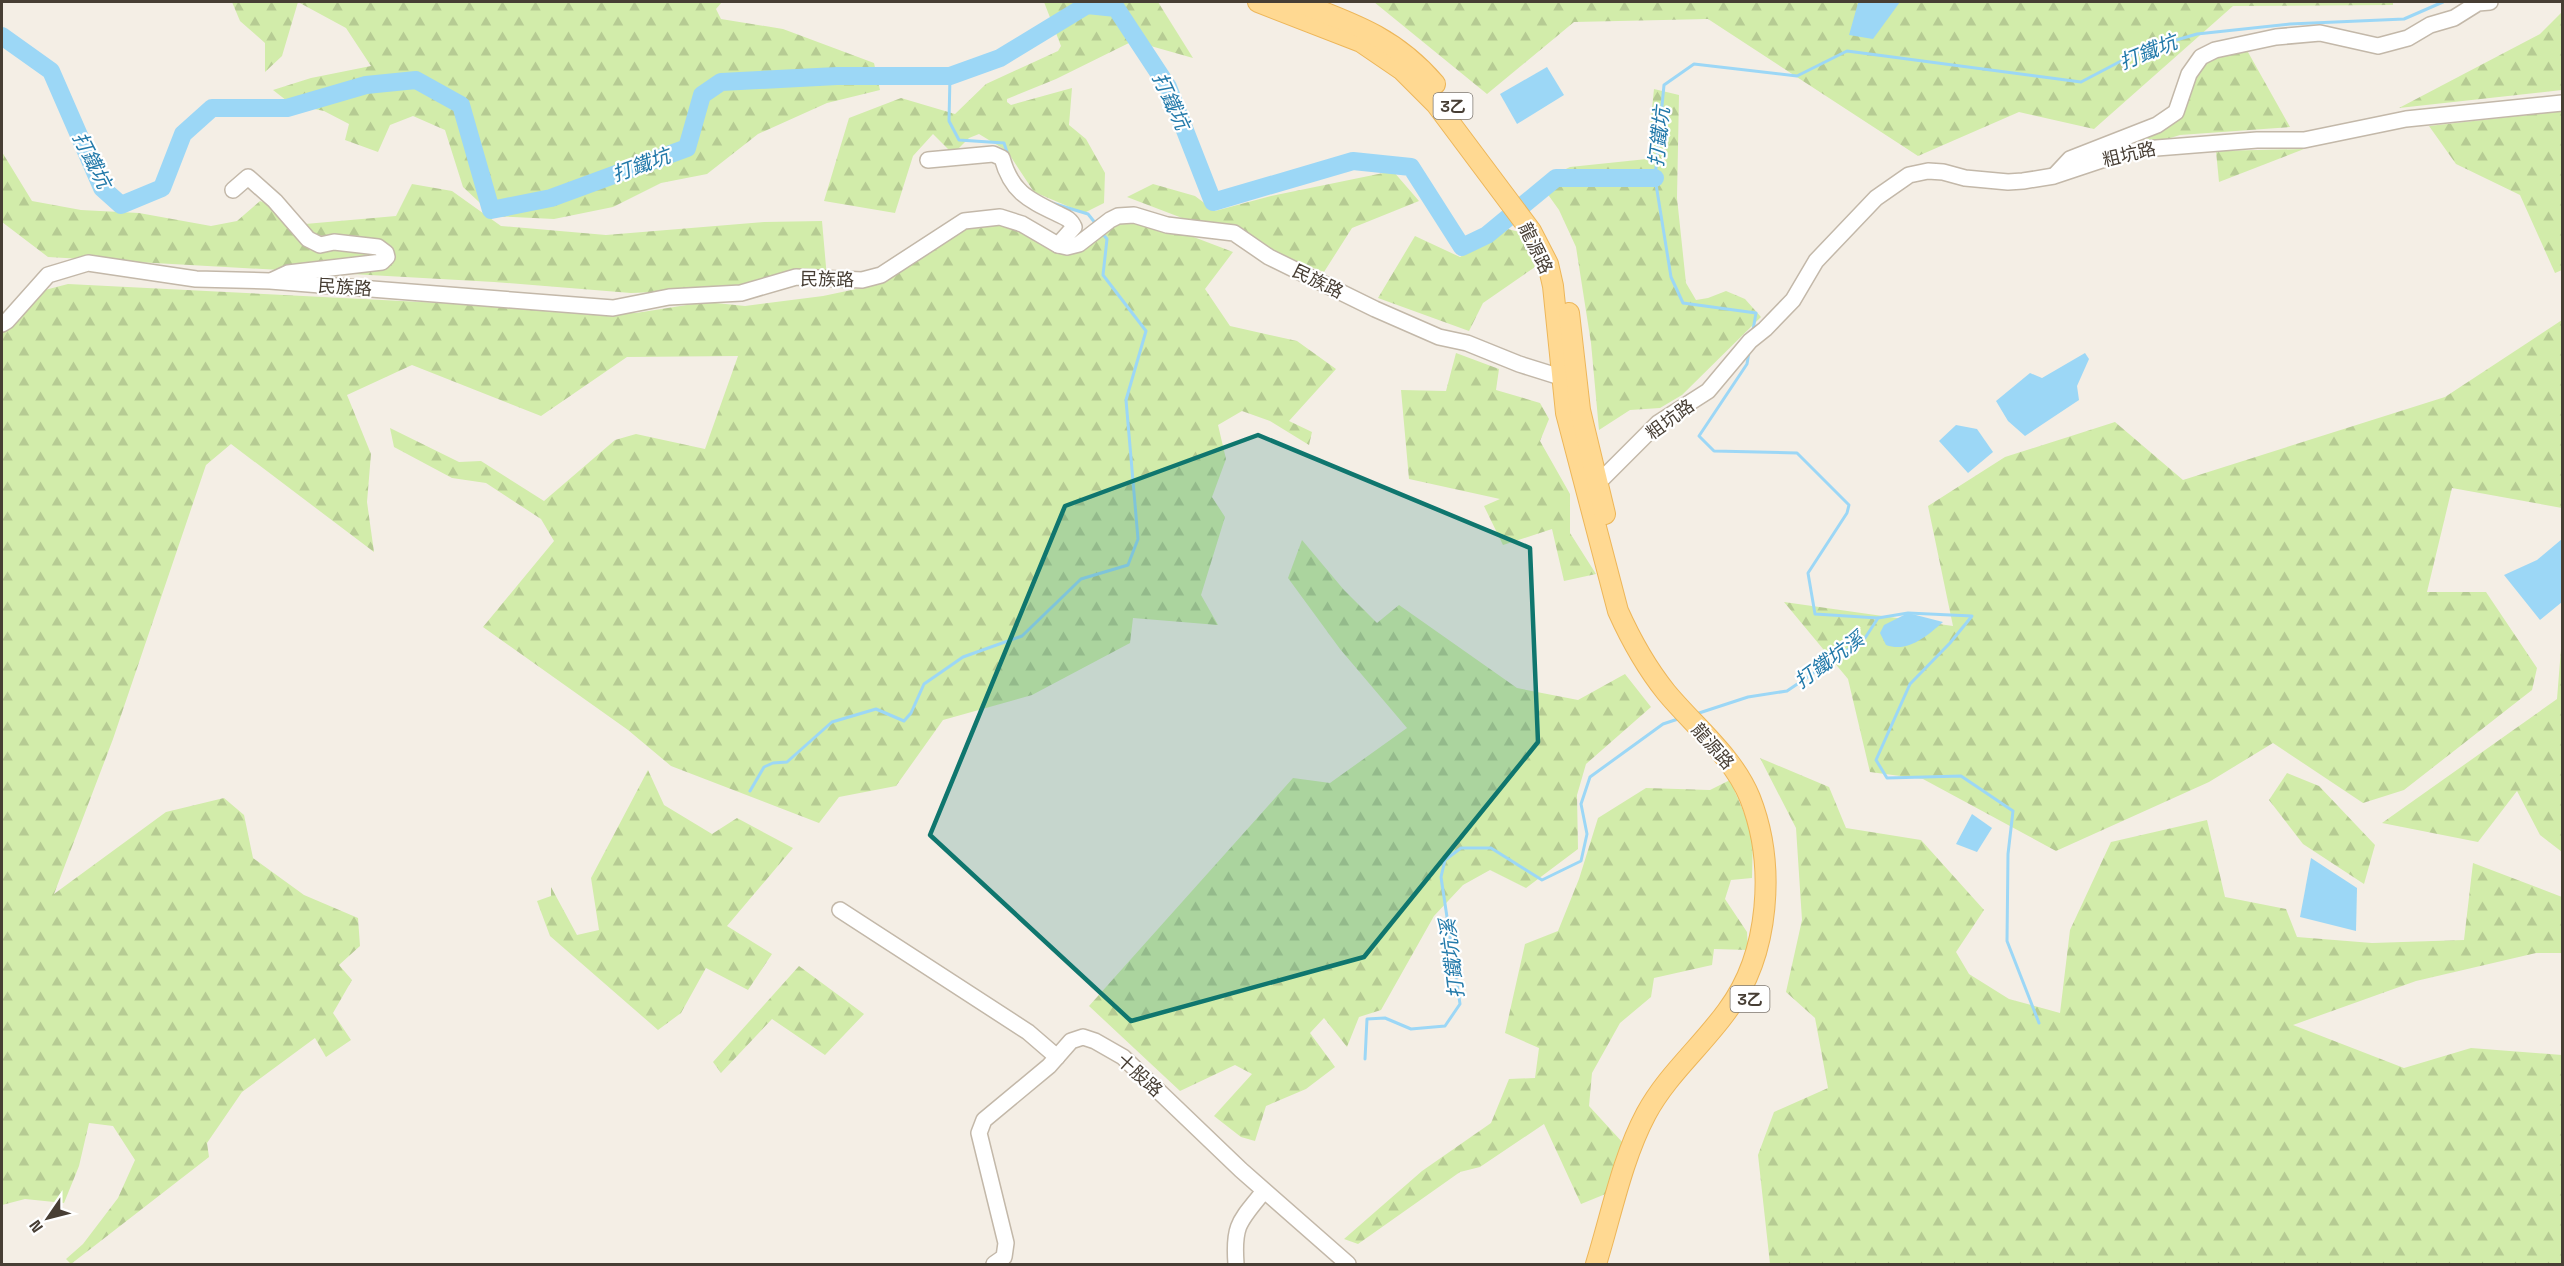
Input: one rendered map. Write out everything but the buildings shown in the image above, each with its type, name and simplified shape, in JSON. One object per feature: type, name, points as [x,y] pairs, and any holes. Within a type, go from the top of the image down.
[{"type":"main road","name":"3乙","points":[[1258,2],[1367,37]]},
{"type":"main road","name":"3乙","points":[[1297,2],[1367,37]]},
{"type":"main road","name":"龍源路","points":[[1367,37],[1385,56],[1420,85],[1520,204],[1548,264],[1569,379],[1568,421],[1592,488]]},
{"type":"main road","name":"3乙","points":[[1592,488],[1629,606],[1640,632],[1694,715],[1746,767],[1760,793],[1770,823],[1776,882],[1772,936],[1759,982],[1749,1001],[1725,1034],[1680,1086],[1657,1121],[1648,1141],[1610,1264]]},
{"type":"main road","name":"龍源路","points":[[1596,1264],[1630,1153],[1646,1115],[1669,1078],[1716,1025],[1738,995],[1748,977],[1760,934],[1764,857],[1759,826],[1749,797],[1736,773],[1694,715]]},
{"type":"street","points":[[2054,176],[2070,159],[2157,125],[2176,112],[2188,74],[2201,57],[2215,50],[2276,37],[2320,33],[2378,46],[2408,38],[2430,25],[2454,18],[2478,3],[2490,2]]},
{"type":"street","name":"粗坑路","points":[[1592,488],[1658,423],[1708,391],[1750,341],[1766,330],[1792,300],[1816,261],[1876,198],[1910,175],[1928,171],[1943,172],[1965,178],[2008,182],[2054,176],[2123,153],[2144,149],[2257,140],[2304,140],[2406,119],[2562,103]]},
{"type":"street","points":[[928,160],[993,154],[1002,158],[1006,176],[1014,187],[1030,201],[1070,220],[1074,227],[1058,245]]},
{"type":"street","points":[[233,190],[248,177],[275,201],[308,239],[320,245],[334,242],[378,247],[386,253],[387,257],[382,262],[288,273],[270,281]]},
{"type":"street","name":"民族路","points":[[2,324],[48,275],[88,263],[196,279],[270,281],[613,308],[669,297],[741,293],[796,277],[862,280],[881,275],[964,220],[1000,217],[1023,224],[1058,245],[1067,247],[1079,244],[1110,220],[1134,215],[1167,225],[1234,233],[1269,257],[1375,309],[1439,337],[1467,343],[1569,379]]},
{"type":"street","points":[[840,910],[1028,1032],[1057,1057]]},
{"type":"street","name":"十股路","points":[[994,1264],[1004,1257],[1006,1243],[979,1133],[984,1120],[1057,1057],[1071,1041],[1083,1037],[1124,1057],[1264,1191],[1348,1264]]},
{"type":"street","points":[[1236,1264],[1234,1241],[1238,1223],[1264,1191]]},
{"type":"highlighted area","points":[[1258,435],[1530,548],[1538,742],[1364,957],[1131,1021],[930,835],[1065,506]]},
{"type":"green space","points":[[232,2],[298,2],[282,56],[265,72],[265,43],[240,21]]},
{"type":"green space","points":[[298,2],[722,2],[716,9],[721,19],[783,29],[874,63],[880,90],[827,103],[758,134],[707,174],[661,183],[613,207],[554,219],[494,216],[463,187],[445,130],[413,116],[390,125],[378,152],[345,140],[349,124],[324,111],[291,104],[273,90],[311,78],[371,66],[346,28]]},
{"type":"green space","points":[[1044,2],[1158,2],[1193,58],[1133,41],[1056,79],[1007,99],[1011,105],[1072,88],[1069,125],[1086,139],[1105,173],[1104,203],[1084,213],[1034,192],[1007,151],[979,134],[969,138],[953,154],[933,134],[913,156],[895,213],[824,201],[849,118],[901,98],[955,114],[986,84],[1058,51],[1061,46]]},
{"type":"green space","points":[[1374,2],[2393,2],[2393,5],[2233,6],[2094,129],[2019,112],[1918,156],[1708,19],[1574,22],[1487,94]]},
{"type":"green space","points":[[2562,12],[2562,90],[2399,108],[2540,34]]},
{"type":"green space","points":[[2244,45],[2290,127],[2180,135],[2086,164],[2154,130],[2194,75],[2215,54]]},
{"type":"green space","points":[[1654,89],[1679,95],[1677,198],[1686,283],[1696,300],[1726,291],[1745,299],[1761,317],[1682,395],[1660,408],[1630,410],[1599,430],[1591,343],[1576,247],[1559,210],[1539,182],[1570,167],[1647,159]]},
{"type":"green space","points":[[2562,111],[2562,270],[2555,273],[2520,195],[2456,164],[2429,126]]},
{"type":"green space","points":[[2304,149],[2219,182],[2216,151]]},
{"type":"green space","points":[[2,152],[32,201],[81,210],[139,213],[211,226],[237,221],[260,201],[285,211],[305,224],[396,216],[412,184],[452,191],[501,226],[606,235],[764,222],[822,221],[827,278],[732,289],[631,293],[494,282],[48,257],[2,222]]},
{"type":"green space","points":[[1393,171],[1419,201],[1352,228],[1324,272],[1127,197],[1153,184],[1195,196],[1215,211],[1271,196]]},
{"type":"green space","points":[[999,220],[1068,247],[1106,222],[1157,223],[1233,252],[1205,289],[1230,326],[1297,341],[1336,369],[1289,421],[1312,432],[1309,445],[1270,421],[1242,411],[1218,425],[1226,459],[1212,497],[1225,517],[1201,595],[1218,625],[1133,618],[1130,643],[1032,695],[943,720],[896,786],[839,797],[819,823],[671,766],[628,730],[483,627],[554,541],[541,519],[486,483],[452,478],[394,447],[390,428],[459,462],[481,461],[544,501],[615,440],[636,434],[705,449],[738,356],[627,357],[541,416],[412,365],[347,395],[371,454],[367,502],[374,552],[231,444],[206,465],[113,739],[54,894],[166,812],[224,798],[244,815],[253,858],[304,895],[358,918],[360,946],[339,965],[352,980],[333,1013],[351,1040],[326,1057],[315,1038],[242,1092],[207,1143],[209,1157],[71,1264],[66,1259],[83,1244],[118,1198],[135,1160],[113,1126],[89,1123],[79,1166],[64,1203],[25,1199],[2,1205],[2,320],[41,291],[68,284],[636,313],[706,302],[745,306],[823,296],[880,284],[927,247],[963,227]]},
{"type":"green space","points":[[1508,229],[1519,232],[1535,267],[1483,303],[1469,331],[1378,298],[1415,236],[1460,257]]},
{"type":"green space","points":[[2562,320],[2562,508],[2452,488],[2427,592],[2486,592],[2537,668],[2532,690],[2404,790],[2363,803],[2273,743],[2209,782],[2056,851],[1923,779],[1870,772],[1848,679],[1784,602],[1953,626],[1928,506],[2005,457],[2115,422],[2183,480],[2445,397]]},
{"type":"green space","points":[[1456,353],[1499,369],[1496,390],[1540,403],[1549,419],[1540,441],[1570,494],[1570,533],[1596,574],[1564,581],[1552,529],[1503,545],[1484,506],[1500,499],[1409,479],[1401,390],[1446,391]]},
{"type":"green space","points":[[1302,540],[1344,590],[1377,623],[1399,605],[1517,688],[1578,700],[1625,674],[1651,707],[1586,764],[1577,795],[1578,849],[1526,888],[1490,870],[1463,885],[1434,916],[1381,1010],[1359,1017],[1347,1047],[1324,1018],[1310,1033],[1335,1067],[1306,1089],[1266,1106],[1255,1141],[1241,1137],[1214,1116],[1252,1074],[1235,1065],[1180,1091],[1089,1006],[1293,778],[1330,783],[1407,728],[1340,649],[1288,578]]},
{"type":"green space","points":[[2562,636],[2562,852],[2540,835],[2517,791],[2478,842],[2382,823],[2557,699]]},
{"type":"green space","points":[[1760,758],[1829,787],[1846,828],[1921,840],[1984,910],[1956,952],[1969,974],[2009,999],[2060,1013],[2070,930],[2111,842],[2207,820],[2225,897],[2286,909],[2297,937],[2372,943],[2464,940],[2473,863],[2562,897],[2562,953],[2536,953],[2416,981],[2293,1025],[2404,1068],[2471,1048],[2562,1055],[2562,1264],[1770,1264],[1758,1155],[1774,1112],[1828,1088],[1815,1018],[1786,992],[1802,920],[1796,828]]},
{"type":"green space","points":[[648,770],[664,805],[712,834],[737,818],[793,848],[727,926],[772,954],[748,990],[706,968],[681,1013],[658,1030],[550,936],[537,901],[551,896],[551,887],[577,935],[599,930],[591,878]]},
{"type":"green space","points":[[2287,773],[2319,786],[2375,845],[2364,884],[2303,844],[2269,800]]},
{"type":"green space","points":[[1730,780],[1753,834],[1752,878],[1731,880],[1725,899],[1747,932],[1748,950],[1714,949],[1712,965],[1654,978],[1651,997],[1620,1023],[1592,1073],[1589,1106],[1624,1144],[1608,1193],[1581,1204],[1544,1124],[1480,1167],[1460,1172],[1358,1244],[1344,1239],[1422,1171],[1491,1123],[1509,1079],[1535,1078],[1539,1048],[1505,1033],[1525,944],[1558,931],[1579,879],[1598,818],[1646,788],[1710,790]]},
{"type":"green space","points":[[799,966],[864,1014],[825,1055],[772,1019],[721,1073],[713,1062]]},
{"type":"water","points":[[1900,2],[1873,39],[1849,35],[1858,3]]},
{"type":"water","points":[[1547,67],[1564,95],[1517,124],[1500,94]]},
{"type":"water","points":[[2085,353],[2089,359],[2077,386],[2079,400],[2025,436],[2008,421],[1996,401],[2030,373],[2042,378]]},
{"type":"water","points":[[1956,425],[1977,429],[1993,452],[1968,473],[1939,441]]},
{"type":"water","points":[[2562,539],[2562,602],[2540,620],[2504,575],[2537,560]]},
{"type":"water","points":[[1908,613],[1943,622],[1917,642],[1902,647],[1886,645],[1880,633],[1884,625]]},
{"type":"water","points":[[1972,814],[1992,828],[1977,852],[1956,844]]},
{"type":"water","points":[[2311,858],[2357,888],[2356,931],[2300,917]]},
{"type":"waterway","name":"打鐵坑","points":[[1753,330],[1756,313],[1683,303],[1671,277],[1655,178],[1664,85],[1694,64],[1797,76],[1847,51],[2081,82],[2142,50],[2197,34],[2290,24],[2404,19],[2443,2]]},
{"type":"waterway","name":"打鐵坑","points":[[2,36],[51,71],[102,188],[121,205],[162,188],[183,134],[212,108],[287,108],[366,85],[416,80],[461,105],[491,210],[551,198],[687,148],[702,95],[721,82],[837,76],[950,76],[1000,58],[1087,5],[1116,8],[1168,87],[1213,202],[1353,161],[1411,167],[1462,247],[1487,235],[1556,178],[1655,178]]},
{"type":"waterway","points":[[950,76],[949,121],[959,140],[1004,143],[1008,155]]},
{"type":"waterway","points":[[1052,203],[1088,214],[1096,224]]},
{"type":"waterway","points":[[750,791],[764,767],[773,763],[787,762],[832,722],[876,709],[904,721],[911,713],[924,684],[963,657],[1022,636],[1081,579],[1128,565],[1138,539],[1126,400],[1146,331],[1103,275],[1107,239],[1101,232]]},
{"type":"waterway","name":"打鐵坑溪","points":[[1696,714],[1748,697],[1787,691],[1865,638],[1878,618],[1815,614],[1808,573],[1847,513],[1849,505],[1797,453],[1714,451],[1699,436],[1747,364],[1749,352]]},
{"type":"waterway","points":[[1878,618],[1908,613],[1972,616],[1950,643],[1910,684],[1876,760],[1887,778],[1961,776],[2013,811],[2008,854],[2007,941],[2039,1023]]},
{"type":"waterway","name":"打鐵坑溪","points":[[1365,1059],[1367,1019],[1385,1018],[1411,1029],[1445,1026],[1460,1004],[1441,877],[1445,860],[1461,848],[1491,848],[1542,880],[1581,861],[1587,834],[1581,804],[1590,777],[1663,724],[1681,718]]}]
